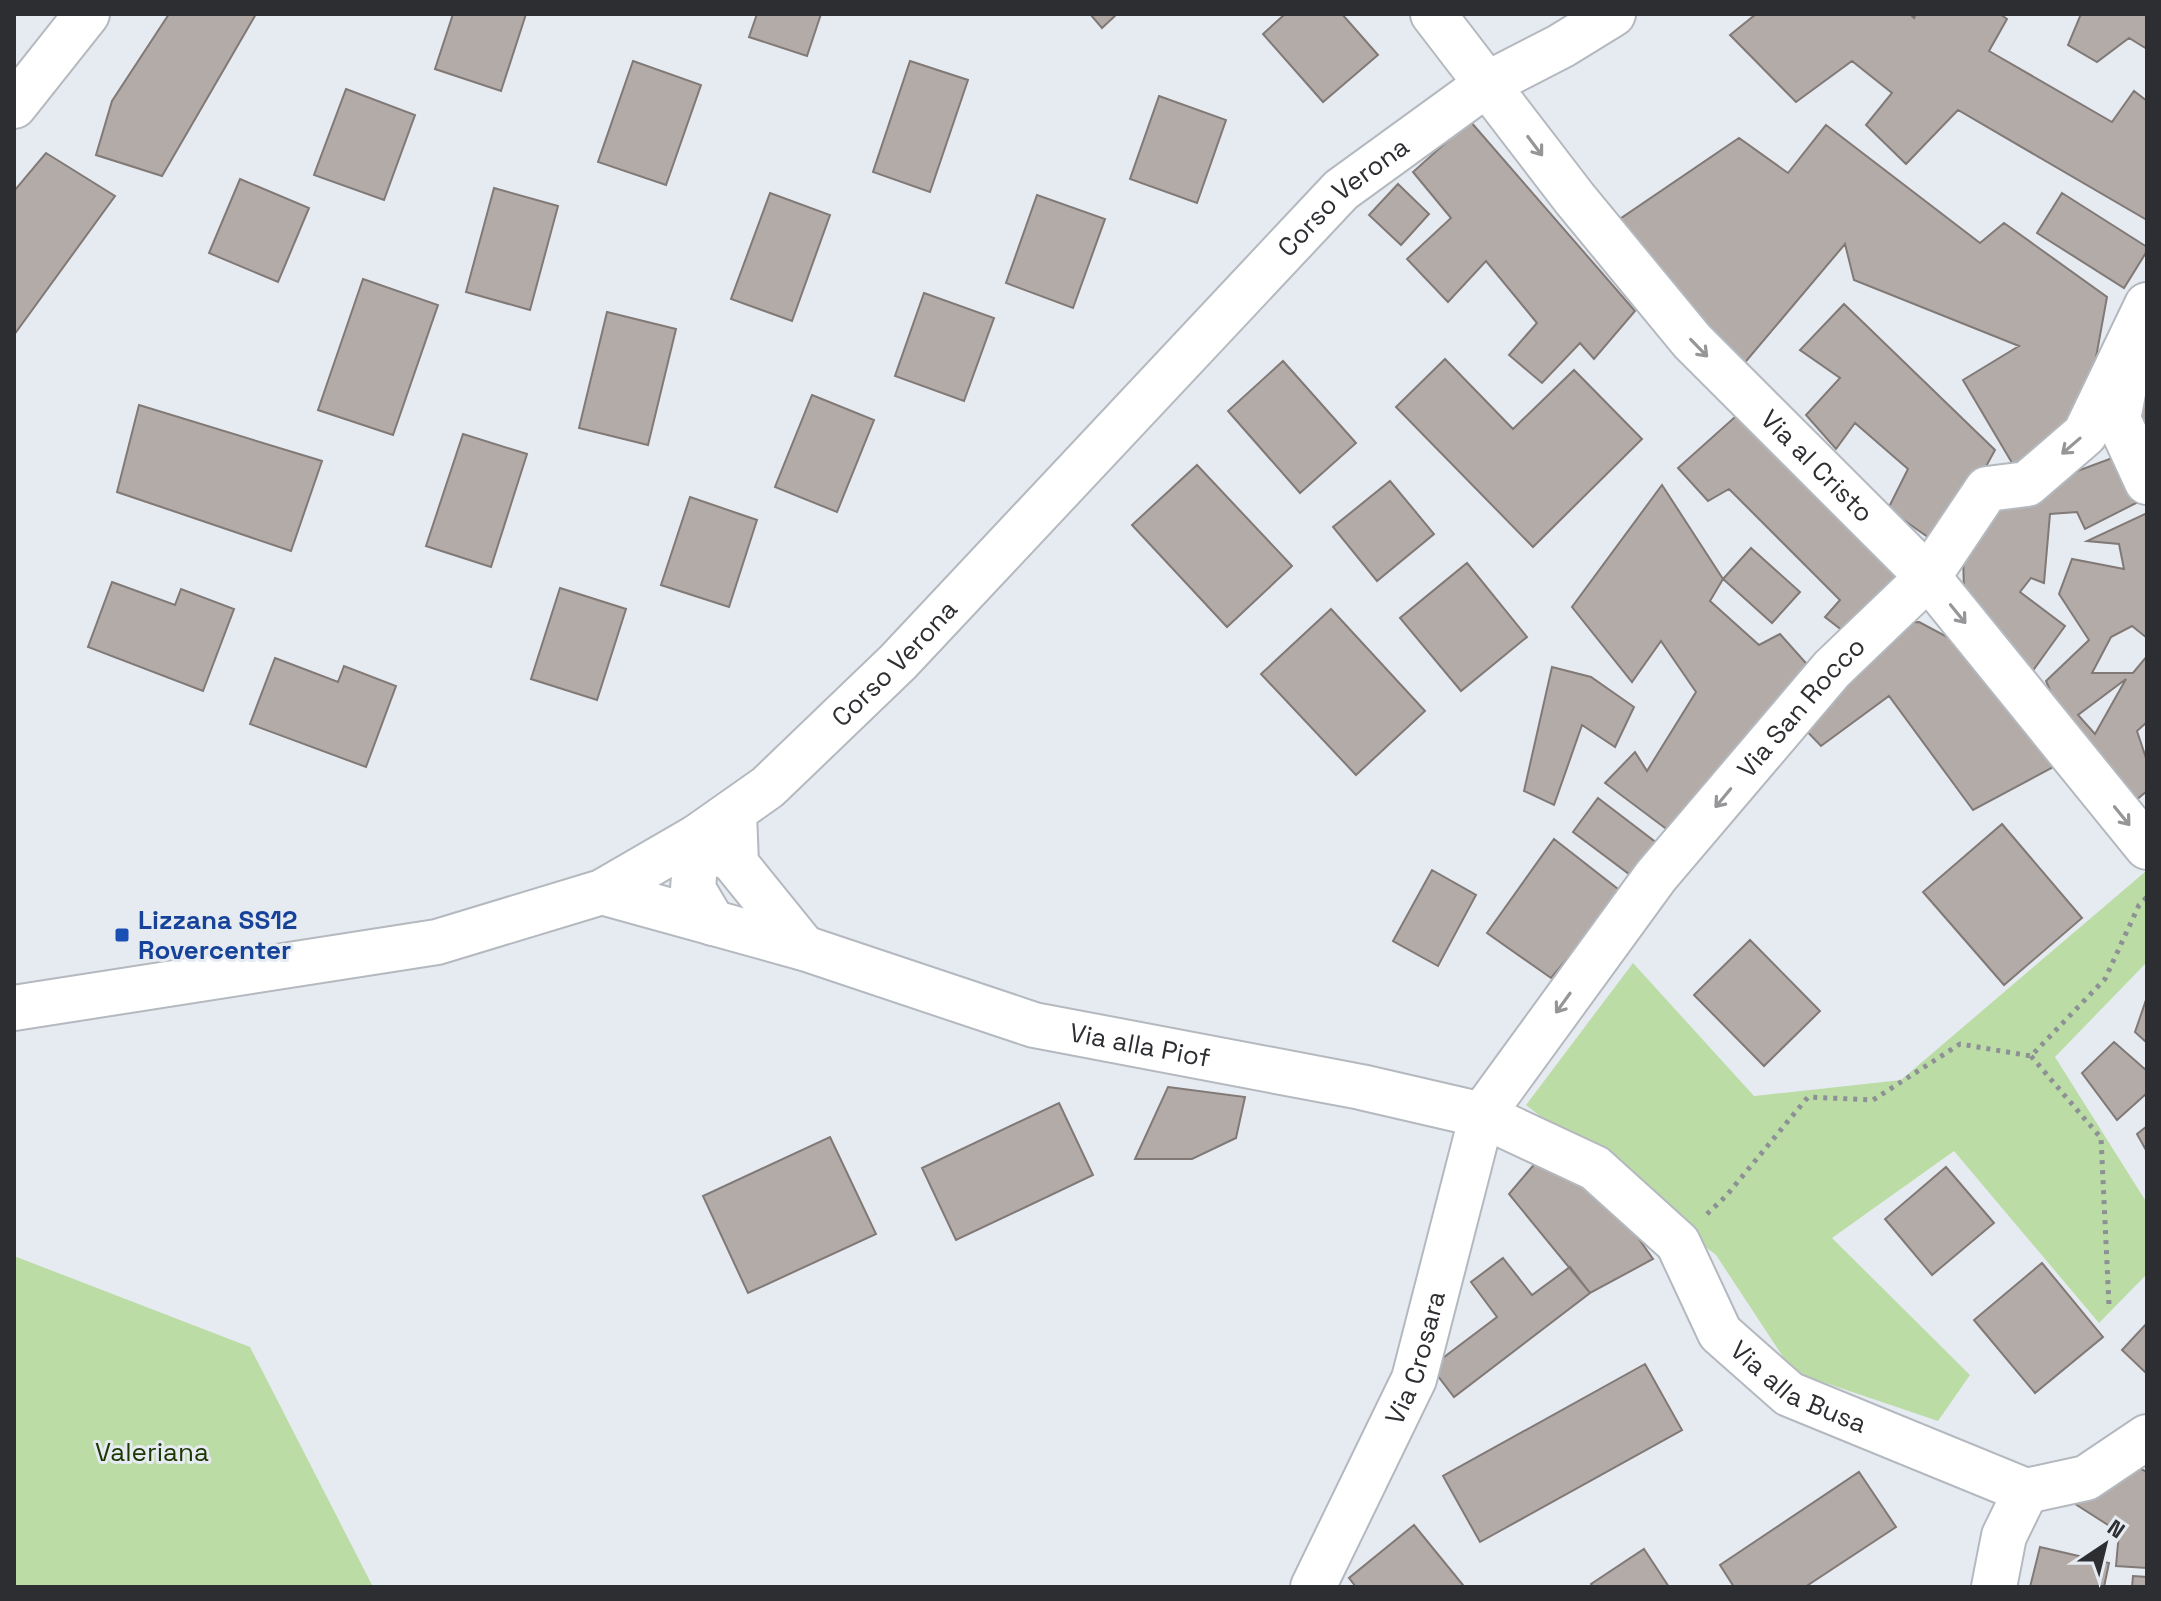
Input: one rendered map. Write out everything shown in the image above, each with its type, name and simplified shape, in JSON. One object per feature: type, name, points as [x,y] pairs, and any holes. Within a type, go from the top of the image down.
[{"type":"street","points":[[14,106],[87,14]]},
{"type":"street","name":"Via al Cristo","points":[[1433,14],[1575,199],[1692,341],[1928,577],[2147,847]]},
{"type":"street","name":"Corso Verona","points":[[14,1008],[437,942],[602,892],[697,837],[768,787],[898,662],[1341,190],[1487,84],[1561,46],[1613,14]]},
{"type":"street","points":[[2141,317],[2118,419],[2147,482]]},
{"type":"street","name":"Via San Rocco","points":[[1482,1115],[1656,876],[1832,669],[1928,577],[1987,489],[2027,484],[2085,434],[2141,317]]},
{"type":"street","points":[[734,813],[736,864]]},
{"type":"street","points":[[697,837],[736,864],[804,948]]},
{"type":"street","points":[[697,837],[693,889],[713,923]]},
{"type":"street","name":"Via alla Piof","points":[[602,892],[804,948],[1034,1025],[1361,1087],[1482,1115]]},
{"type":"street","name":"Via alla Busa","points":[[1482,1115],[1595,1168],[1678,1243],[1720,1333],[1789,1394],[2026,1491]]},
{"type":"street","name":"Via Crosara","points":[[1313,1587],[1414,1379],[1482,1115]]},
{"type":"street","points":[[1994,1587],[2004,1536],[2026,1491],[2086,1478],[2147,1437]]},
{"type":"path","points":[[2031,1056],[2105,979],[2139,905],[2147,897]]},
{"type":"path","points":[[1678,1243],[1726,1196],[1808,1097],[1873,1100],[1960,1044],[2031,1056],[2101,1138],[2109,1305]]},
{"type":"green space","points":[[2146,871],[2147,962],[2055,1057],[2147,1203],[2147,1274],[2099,1323],[1954,1151],[1832,1238],[1970,1375],[1938,1421],[1793,1372],[1716,1255],[1526,1105],[1633,963],[1754,1096],[1901,1080]]},
{"type":"green space","name":"Valeriana","points":[[14,1256],[250,1347],[373,1587],[14,1587]]},
{"type":"building","points":[[169,14],[256,14],[162,176],[96,155],[112,101]]},
{"type":"building","points":[[453,14],[526,14],[501,91],[435,69]]},
{"type":"building","points":[[757,14],[821,14],[807,56],[749,37]]},
{"type":"building","points":[[1090,14],[1117,14],[1102,28]]},
{"type":"building","points":[[1285,14],[1342,14],[1378,55],[1323,102],[1263,34]]},
{"type":"building","points":[[1756,14],[1910,14],[1914,18],[1916,14],[2000,14],[2007,19],[1989,51],[2112,122],[2134,91],[2147,101],[2147,220],[1958,110],[1906,164],[1866,125],[1892,93],[1852,61],[1796,102],[1730,35]]},
{"type":"building","points":[[2081,14],[2147,14],[2147,49],[2129,38],[2097,62],[2068,45]]},
{"type":"building","points":[[633,61],[701,85],[666,185],[598,162]]},
{"type":"building","points":[[910,61],[968,80],[930,192],[873,172]]},
{"type":"building","points":[[346,89],[415,115],[384,200],[314,175]]},
{"type":"building","points":[[1159,96],[1226,120],[1197,203],[1130,179]]},
{"type":"building","points":[[1470,121],[1635,311],[1594,359],[1580,343],[1542,383],[1509,355],[1537,323],[1486,261],[1448,302],[1407,259],[1451,218],[1413,172]]},
{"type":"building","points":[[1826,125],[1980,243],[2004,223],[2107,297],[2087,407],[2018,473],[1963,380],[2019,346],[1854,280],[1845,244],[1742,366],[1611,225],[1739,138],[1788,173]]},
{"type":"building","points":[[46,153],[115,196],[14,335],[14,191]]},
{"type":"building","points":[[240,179],[309,208],[278,282],[209,253]]},
{"type":"building","points":[[1398,184],[1429,214],[1401,245],[1369,215]]},
{"type":"building","points":[[494,188],[558,206],[530,310],[466,292]]},
{"type":"building","points":[[770,193],[830,215],[792,321],[731,299]]},
{"type":"building","points":[[2062,193],[2147,247],[2124,288],[2037,233]]},
{"type":"building","points":[[1037,195],[1105,219],[1073,308],[1006,283]]},
{"type":"building","points":[[363,279],[438,305],[393,435],[318,410]]},
{"type":"building","points":[[924,293],[994,318],[964,401],[895,376]]},
{"type":"building","points":[[1844,304],[1995,450],[1942,547],[1888,509],[1908,469],[1855,423],[1836,449],[1806,415],[1840,378],[1800,350]]},
{"type":"building","points":[[607,312],[676,329],[648,445],[579,428]]},
{"type":"building","points":[[1445,359],[1513,429],[1574,370],[1642,439],[1533,547],[1396,407]]},
{"type":"building","points":[[1283,361],[1356,443],[1300,493],[1228,411]]},
{"type":"building","points":[[2147,389],[2147,430],[2132,403]]},
{"type":"building","points":[[812,395],[874,420],[837,512],[775,487]]},
{"type":"building","points":[[139,405],[322,461],[291,551],[117,492]]},
{"type":"building","points":[[1745,408],[1915,576],[1852,638],[1825,617],[1840,600],[1729,489],[1708,501],[1678,468]]},
{"type":"building","points":[[463,434],[527,454],[491,567],[426,546]]},
{"type":"building","points":[[2123,454],[2144,499],[2085,529],[2077,512],[2050,514],[2044,583],[2031,578],[2020,592],[2065,626],[2032,672],[1964,593],[1963,552],[2005,498]]},
{"type":"building","points":[[1197,465],[1292,566],[1227,627],[1132,525]]},
{"type":"building","points":[[1390,481],[1434,534],[1377,581],[1333,527]]},
{"type":"building","points":[[1662,485],[1723,579],[1710,601],[1759,645],[1780,634],[1813,671],[1673,834],[1605,783],[1635,752],[1647,771],[1696,692],[1661,641],[1632,682],[1572,607]]},
{"type":"building","points":[[690,497],[757,520],[729,607],[661,585]]},
{"type":"building","points":[[2147,513],[2147,638],[2132,626],[2111,637],[2092,673],[2133,673],[2147,656],[2147,722],[2137,731],[2147,761],[2147,791],[2130,805],[2064,723],[2046,681],[2089,640],[2059,594],[2072,559],[2124,569],[2119,544],[2087,541]],"holes":[[[2126,679],[2095,734],[2078,715]]]},
{"type":"building","points":[[1751,548],[1800,592],[1772,623],[1723,579]]},
{"type":"building","points":[[1467,563],[1527,637],[1461,691],[1400,618]]},
{"type":"building","points":[[112,582],[175,605],[181,589],[234,609],[203,691],[88,647]]},
{"type":"building","points":[[560,588],[626,609],[597,700],[531,679]]},
{"type":"building","points":[[1331,609],[1425,711],[1356,775],[1261,674]]},
{"type":"building","points":[[1919,622],[1953,640],[2059,764],[1973,810],[1889,696],[1821,746],[1797,721],[1898,623]]},
{"type":"building","points":[[275,658],[338,682],[344,666],[396,686],[366,767],[250,724]]},
{"type":"building","points":[[1552,667],[1591,677],[1634,707],[1615,747],[1582,725],[1554,805],[1524,791]]},
{"type":"building","points":[[1598,798],[1662,847],[1637,880],[1573,832]]},
{"type":"building","points":[[2002,824],[2082,918],[2004,985],[1923,892]]},
{"type":"building","points":[[1554,839],[1623,893],[1551,978],[1487,933]]},
{"type":"building","points":[[1432,870],[1476,895],[1438,966],[1393,941]]},
{"type":"building","points":[[1750,940],[1820,1011],[1764,1066],[1694,995]]},
{"type":"building","points":[[2147,997],[2147,1043],[2135,1032]]},
{"type":"building","points":[[2114,1042],[2147,1071],[2147,1093],[2117,1120],[2082,1073]]},
{"type":"building","points":[[1168,1087],[1245,1097],[1236,1138],[1192,1159],[1135,1159]]},
{"type":"building","points":[[1059,1103],[1093,1175],[956,1240],[922,1168]]},
{"type":"building","points":[[2147,1126],[2147,1152],[2137,1134]]},
{"type":"building","points":[[830,1137],[876,1234],[748,1293],[703,1196]]},
{"type":"building","points":[[1543,1154],[1617,1208],[1653,1259],[1590,1293],[1509,1194]]},
{"type":"building","points":[[1946,1167],[1994,1223],[1932,1275],[1885,1219]]},
{"type":"building","points":[[1503,1258],[1532,1295],[1570,1267],[1590,1293],[1454,1397],[1431,1367],[1497,1317],[1471,1282]]},
{"type":"building","points":[[2042,1263],[2103,1337],[2035,1393],[1974,1320]]},
{"type":"building","points":[[2147,1323],[2147,1374],[2122,1350]]},
{"type":"building","points":[[1645,1364],[1682,1430],[1480,1542],[1443,1476]]},
{"type":"building","points":[[2124,1460],[2147,1472],[2147,1568],[2116,1566],[2119,1532],[2072,1502]]},
{"type":"building","points":[[1859,1472],[1896,1527],[1805,1587],[1734,1587],[1720,1565]]},
{"type":"building","points":[[1414,1525],[1463,1585],[1356,1587],[1349,1578]]},
{"type":"building","points":[[2040,1547],[2109,1563],[2104,1587],[2030,1587]]},
{"type":"building","points":[[1644,1549],[1669,1587],[1593,1587],[1591,1584]]},
{"type":"building","points":[[2133,1576],[2147,1577],[2147,1587],[2132,1587]]},
{"type":"place","name":"Lizzana SS12 Rovercenter","points":[[122,935]]}]
